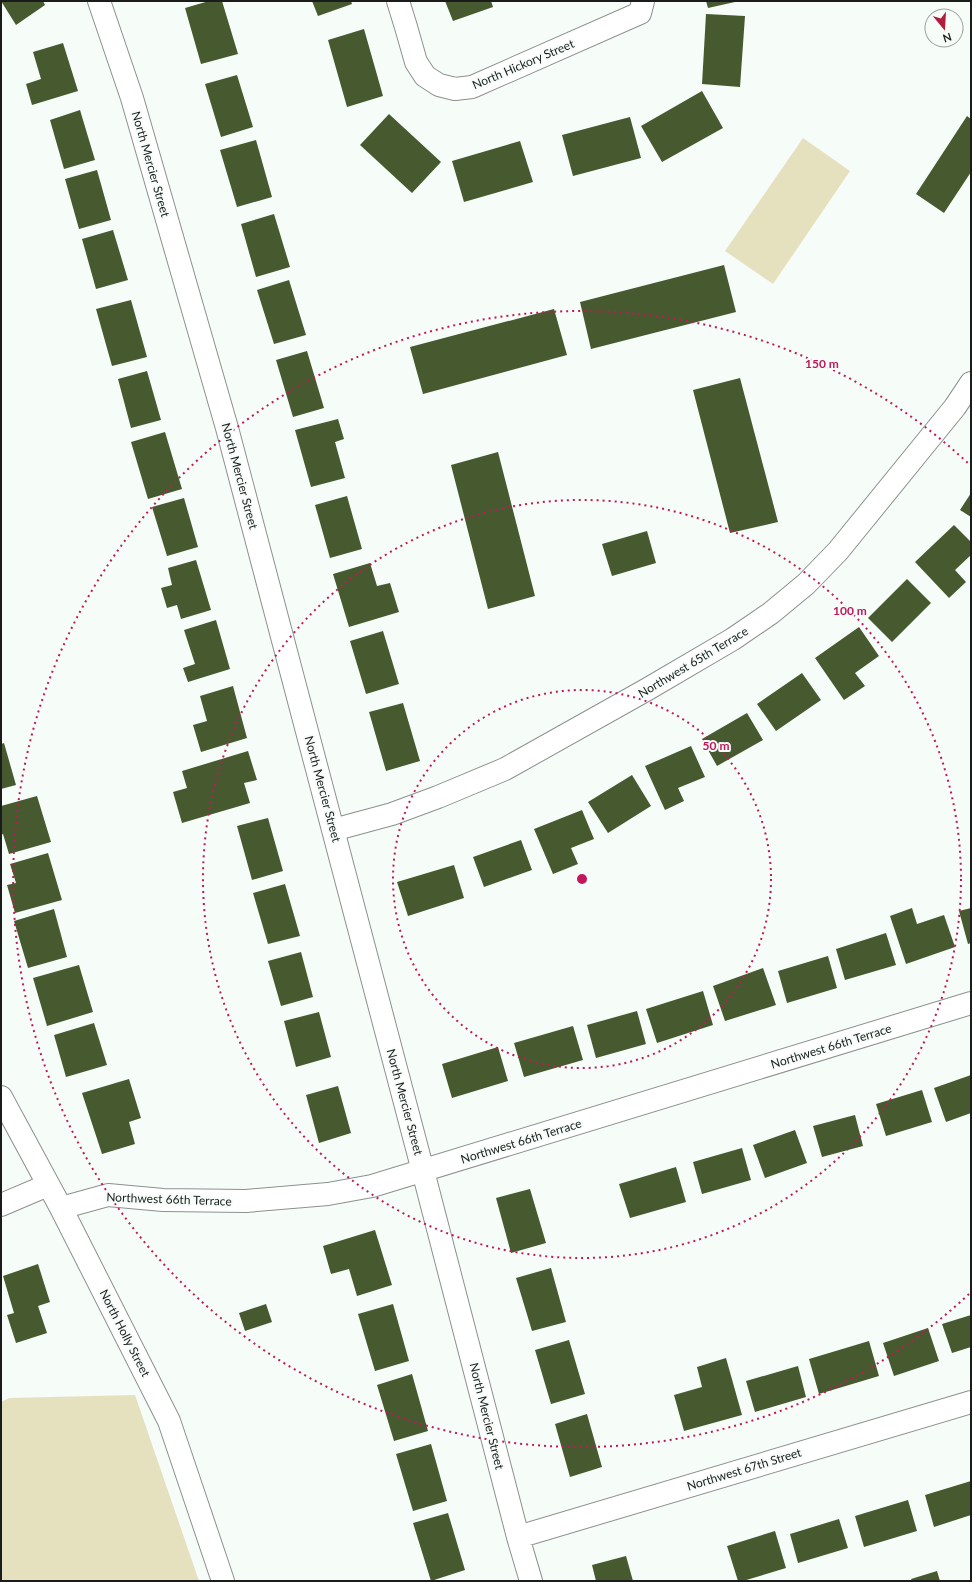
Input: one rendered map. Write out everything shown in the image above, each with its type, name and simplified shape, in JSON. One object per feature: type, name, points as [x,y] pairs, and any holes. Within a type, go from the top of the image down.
[{"type":"street","name":"North Mercier Street","points":[[99,1],[134,106],[227,428],[518,1537],[531,1581]]},
{"type":"street","name":"North Hickory Street","points":[[398,1],[416,62],[425,76],[439,86],[455,89],[472,87],[640,13],[643,1]]},
{"type":"street","name":"Northwest 65th Terrace","points":[[333,830],[392,814],[438,797],[505,769],[646,690],[733,639],[771,613],[806,584],[838,551],[963,412],[971,383]]},
{"type":"street","name":"Northwest 66th Terrace","points":[[61,1208],[108,1195],[163,1200],[246,1201],[328,1194],[372,1186],[971,1003]]},
{"type":"street","name":"North Holly Street","points":[[1,1097],[61,1208],[169,1420],[223,1581]]},
{"type":"street","points":[[1,1204],[48,1185]]},
{"type":"street","name":"Northwest 67th Street","points":[[518,1537],[971,1402]]},
{"type":"shaded area","points":[[803,138],[850,171],[773,284],[725,251]]},
{"type":"shaded area","points":[[135,1395],[199,1581],[1,1581],[1,1402],[9,1398]]},
{"type":"building","points":[[1,1],[43,1],[45,5],[16,25]]},
{"type":"building","points":[[209,1],[222,1],[238,54],[201,64],[185,8]]},
{"type":"building","points":[[312,1],[351,1],[352,4],[318,16]]},
{"type":"building","points":[[445,1],[491,1],[493,7],[453,21]]},
{"type":"building","points":[[706,1],[735,1],[735,2],[708,8]]},
{"type":"building","points":[[706,14],[745,16],[740,87],[702,84]]},
{"type":"building","points":[[364,29],[383,96],[347,107],[328,40]]},
{"type":"building","points":[[63,43],[78,91],[32,105],[26,84],[41,79],[33,52]]},
{"type":"building","points":[[237,75],[253,127],[221,137],[205,84]]},
{"type":"building","points":[[702,91],[723,128],[662,162],[641,126]]},
{"type":"building","points":[[80,110],[95,160],[64,169],[50,120]]},
{"type":"building","points":[[389,114],[441,162],[412,193],[360,145]]},
{"type":"building","points":[[967,116],[971,119],[971,172],[944,213],[916,194]]},
{"type":"building","points":[[630,117],[641,158],[573,176],[562,135]]},
{"type":"building","points":[[256,140],[272,197],[237,207],[220,150]]},
{"type":"building","points":[[520,141],[533,182],[464,202],[452,161]]},
{"type":"building","points":[[97,170],[111,220],[79,229],[65,179]]},
{"type":"building","points":[[274,214],[290,267],[256,277],[241,224]]},
{"type":"building","points":[[113,230],[128,280],[96,289],[82,239]]},
{"type":"building","points":[[724,265],[736,312],[591,349],[580,302]]},
{"type":"building","points":[[289,280],[306,335],[274,344],[257,290]]},
{"type":"building","points":[[131,300],[147,357],[112,366],[96,309]]},
{"type":"building","points":[[554,309],[567,355],[423,394],[410,347]]},
{"type":"building","points":[[307,351],[324,408],[293,417],[276,360]]},
{"type":"building","points":[[147,371],[161,420],[131,428],[118,379]]},
{"type":"building","points":[[740,378],[778,522],[730,533],[693,390]]},
{"type":"building","points":[[338,419],[344,439],[335,442],[345,478],[311,487],[295,430]]},
{"type":"building","points":[[165,432],[182,489],[148,499],[131,442]]},
{"type":"building","points":[[498,452],[535,596],[488,609],[451,465]]},
{"type":"building","points":[[971,493],[971,517],[960,510]]},
{"type":"building","points":[[347,496],[362,549],[330,558],[315,505]]},
{"type":"building","points":[[184,498],[198,547],[167,556],[152,507]]},
{"type":"building","points":[[954,525],[971,542],[971,555],[955,570],[966,582],[949,598],[915,562]]},
{"type":"building","points":[[647,531],[656,563],[612,576],[602,544]]},
{"type":"building","points":[[196,560],[211,610],[181,619],[177,605],[167,608],[161,588],[172,585],[168,568]]},
{"type":"building","points":[[370,563],[377,586],[390,583],[399,612],[349,627],[333,574]]},
{"type":"building","points":[[907,579],[931,603],[892,642],[868,618]]},
{"type":"building","points":[[216,620],[230,669],[188,682],[183,668],[195,664],[184,630]]},
{"type":"building","points":[[859,627],[879,656],[855,673],[865,686],[844,700],[815,658]]},
{"type":"building","points":[[383,631],[399,684],[366,694],[350,641]]},
{"type":"building","points":[[802,673],[821,700],[776,731],[757,704]]},
{"type":"building","points":[[233,686],[247,738],[201,752],[193,725],[207,721],[200,696]]},
{"type":"building","points":[[403,703],[420,761],[386,771],[369,712]]},
{"type":"building","points":[[747,713],[763,740],[717,766],[702,739]]},
{"type":"building","points":[[4,743],[16,785],[1,789],[1,744]]},
{"type":"building","points":[[691,746],[705,777],[678,788],[684,801],[665,810],[645,766]]},
{"type":"building","points":[[248,751],[257,780],[244,783],[250,803],[182,823],[173,792],[187,788],[182,771]]},
{"type":"building","points":[[632,775],[651,806],[608,833],[588,802]]},
{"type":"building","points":[[37,796],[51,842],[9,854],[3,834],[1,835],[1,806]]},
{"type":"building","points":[[582,810],[594,839],[571,848],[578,864],[553,874],[534,829]]},
{"type":"building","points":[[268,818],[283,871],[252,880],[237,826]]},
{"type":"building","points":[[521,840],[532,870],[484,887],[473,857]]},
{"type":"building","points":[[48,853],[62,900],[15,913],[7,885],[16,883],[10,864]]},
{"type":"building","points":[[454,865],[464,898],[408,916],[397,882]]},
{"type":"building","points":[[285,884],[300,936],[268,944],[253,893]]},
{"type":"building","points":[[912,908],[917,924],[944,915],[955,947],[906,964],[890,916]]},
{"type":"building","points":[[971,908],[971,943],[968,944],[959,911]]},
{"type":"building","points":[[54,909],[67,957],[28,968],[14,921]]},
{"type":"building","points":[[886,933],[896,965],[845,980],[836,949]]},
{"type":"building","points":[[301,952],[313,997],[281,1006],[268,961]]},
{"type":"building","points":[[828,956],[837,988],[787,1003],[778,971]]},
{"type":"building","points":[[79,965],[93,1012],[47,1026],[33,978]]},
{"type":"building","points":[[763,968],[776,1005],[725,1021],[713,986]]},
{"type":"building","points":[[703,991],[713,1025],[657,1043],[646,1009]]},
{"type":"building","points":[[637,1011],[646,1044],[596,1058],[587,1025]]},
{"type":"building","points":[[319,1012],[331,1057],[296,1067],[284,1021]]},
{"type":"building","points":[[94,1023],[107,1065],[66,1077],[54,1035]]},
{"type":"building","points":[[573,1026],[583,1060],[524,1077],[514,1043]]},
{"type":"building","points":[[498,1047],[508,1081],[452,1098],[442,1064]]},
{"type":"building","points":[[971,1075],[971,1113],[946,1122],[934,1088]]},
{"type":"building","points":[[129,1079],[141,1118],[129,1122],[135,1144],[102,1154],[82,1093]]},
{"type":"building","points":[[338,1086],[351,1133],[319,1143],[306,1095]]},
{"type":"building","points":[[922,1090],[932,1122],[886,1136],[876,1104]]},
{"type":"building","points":[[855,1115],[863,1146],[822,1157],[813,1126]]},
{"type":"building","points":[[795,1130],[807,1163],[765,1178],[753,1145]]},
{"type":"building","points":[[742,1148],[751,1180],[702,1194],[693,1162]]},
{"type":"building","points":[[676,1167],[686,1202],[630,1218],[619,1184]]},
{"type":"building","points":[[530,1189],[546,1243],[511,1253],[496,1198]]},
{"type":"building","points":[[375,1230],[392,1285],[357,1296],[349,1269],[331,1274],[323,1246]]},
{"type":"building","points":[[38,1264],[50,1302],[38,1306],[47,1333],[16,1343],[7,1315],[14,1313],[3,1276]]},
{"type":"building","points":[[551,1268],[566,1322],[532,1331],[516,1278]]},
{"type":"building","points":[[266,1304],[272,1322],[245,1331],[239,1313]]},
{"type":"building","points":[[393,1304],[409,1361],[375,1371],[358,1314]]},
{"type":"building","points":[[971,1315],[971,1347],[952,1353],[942,1324]]},
{"type":"building","points":[[928,1328],[939,1361],[894,1376],[883,1343]]},
{"type":"building","points":[[569,1340],[585,1394],[551,1404],[535,1350]]},
{"type":"building","points":[[869,1341],[879,1376],[819,1394],[809,1359]]},
{"type":"building","points":[[726,1358],[742,1415],[684,1431],[674,1395],[702,1387],[697,1367]]},
{"type":"building","points":[[798,1366],[806,1397],[755,1412],[746,1381]]},
{"type":"building","points":[[412,1374],[428,1431],[394,1441],[377,1385]]},
{"type":"building","points":[[587,1414],[602,1467],[570,1477],[555,1424]]},
{"type":"building","points":[[431,1444],[447,1501],[413,1511],[396,1454]]},
{"type":"building","points":[[971,1481],[971,1515],[934,1527],[925,1495]]},
{"type":"building","points":[[908,1500],[917,1531],[864,1547],[855,1516]]},
{"type":"building","points":[[448,1513],[465,1570],[431,1581],[413,1523]]},
{"type":"building","points":[[839,1519],[848,1548],[798,1563],[790,1534]]},
{"type":"building","points":[[775,1531],[786,1568],[743,1581],[738,1581],[727,1546]]},
{"type":"building","points":[[626,1556],[633,1581],[596,1581],[592,1565]]},
{"type":"building","points":[[937,1571],[940,1581],[912,1581],[911,1579]]}]
